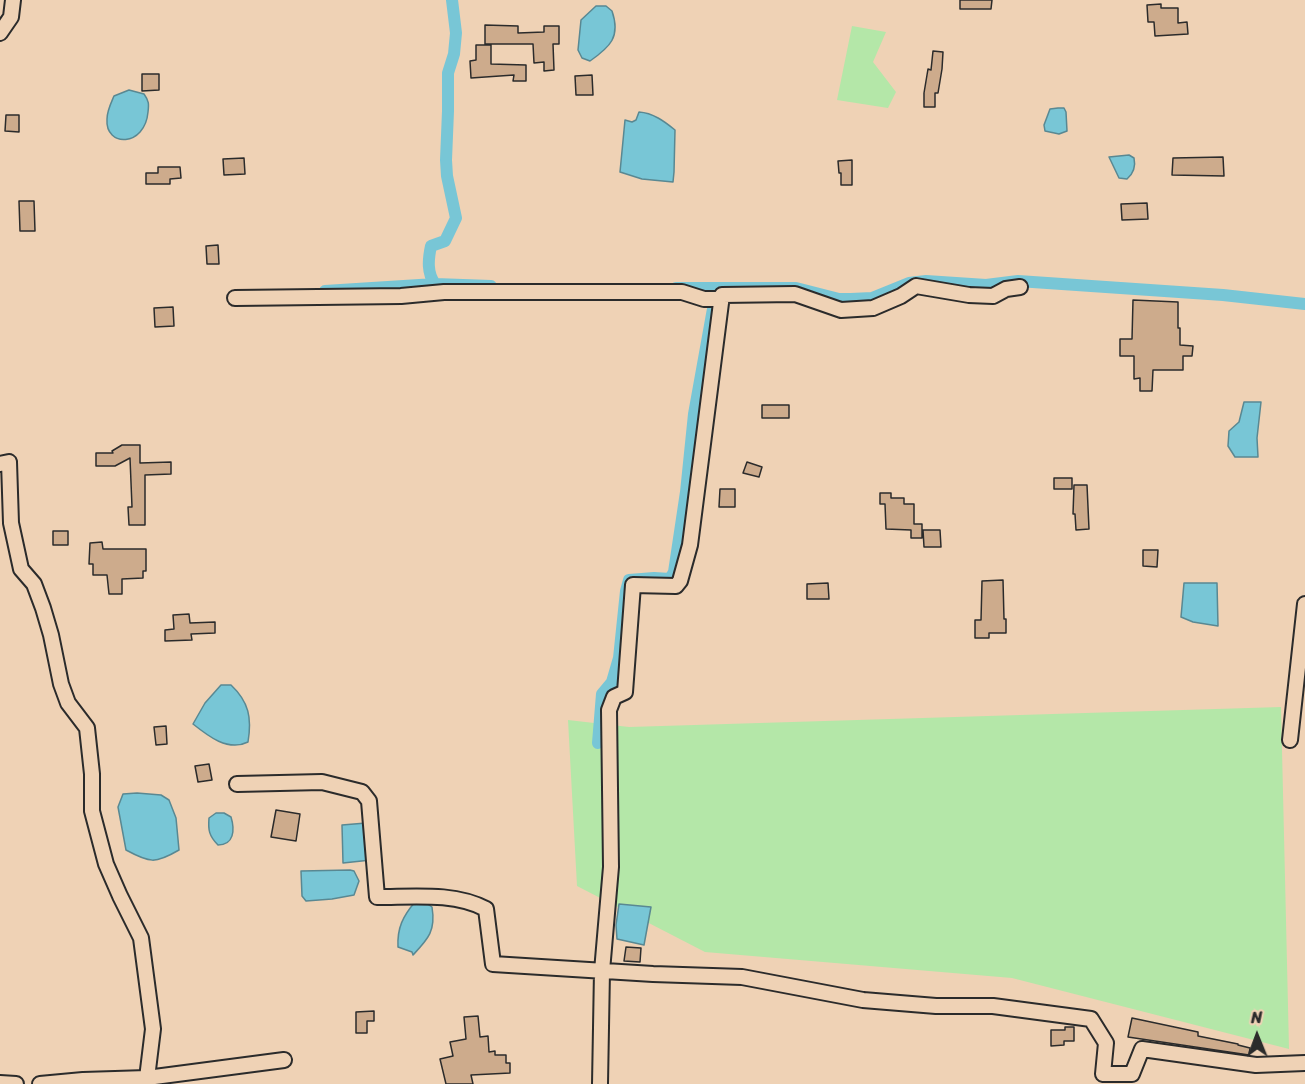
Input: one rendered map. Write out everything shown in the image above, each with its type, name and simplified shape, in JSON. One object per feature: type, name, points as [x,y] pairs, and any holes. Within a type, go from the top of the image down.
[{"type":"street","points":[[0,33],[11,17],[13,0]]},
{"type":"street","points":[[600,1084],[602,971],[612,867],[609,710],[614,697],[624,692],[633,585],[676,586],[680,581],[690,545],[722,295],[795,294],[841,310],[873,308],[901,296],[916,286],[969,295],[993,296],[1006,289],[1020,287]]},
{"type":"street","points":[[235,298],[401,296],[444,292],[682,292],[704,299],[721,299]]},
{"type":"street","points":[[0,464],[9,462],[11,524],[21,569],[33,584],[43,608],[61,684],[68,703],[87,728],[92,774],[92,811],[106,864],[141,938],[153,1029],[147,1078]]},
{"type":"street","points":[[1290,740],[1305,604]]},
{"type":"street","points":[[237,784],[322,782],[362,792],[369,801],[376,897],[427,897],[471,901],[486,909],[493,964],[742,977],[863,1000],[936,1006],[993,1006],[1091,1019],[1106,1043],[1103,1074],[1132,1074],[1142,1049],[1256,1065],[1305,1063]]},
{"type":"street","points":[[40,1084],[83,1080],[189,1079],[284,1060]]},
{"type":"street","points":[[0,1083],[16,1084]]},
{"type":"green space","points":[[852,26],[886,32],[873,62],[896,92],[888,108],[837,100]]},
{"type":"green space","points":[[1281,707],[1289,1049],[1012,978],[705,952],[577,886],[568,720],[629,727]]},
{"type":"water","points":[[596,6],[606,6],[612,11],[615,28],[608,46],[590,61],[582,58],[578,50],[581,20]]},
{"type":"water","points":[[129,90],[144,94],[148,103],[148,112],[140,132],[126,140],[118,139],[108,128],[109,107],[114,96]]},
{"type":"water","points":[[1064,108],[1067,131],[1059,134],[1045,131],[1044,125],[1050,109]]},
{"type":"water","points":[[639,112],[658,118],[675,130],[673,182],[642,179],[620,172],[625,120],[632,122],[636,120]]},
{"type":"water","points":[[1129,155],[1134,158],[1133,172],[1127,179],[1119,178],[1109,157]]},
{"type":"water","points":[[1244,402],[1261,402],[1257,438],[1258,457],[1235,457],[1228,446],[1229,431],[1239,422]]},
{"type":"water","points":[[1184,583],[1217,583],[1218,626],[1193,622],[1181,617]]},
{"type":"water","points":[[221,685],[231,685],[242,698],[248,711],[250,725],[248,742],[241,745],[226,744],[212,738],[193,724],[205,703]]},
{"type":"water","points":[[123,794],[161,795],[169,800],[176,818],[179,850],[164,858],[152,860],[126,850],[118,807]]},
{"type":"water","points":[[216,813],[224,813],[231,817],[233,832],[230,840],[218,845],[210,833],[209,826],[209,818]]},
{"type":"water","points":[[366,823],[371,860],[343,863],[342,825]]},
{"type":"water","points":[[301,871],[354,871],[359,881],[354,895],[306,901],[302,896]]},
{"type":"water","points":[[415,902],[426,903],[432,907],[433,922],[427,939],[413,955],[412,952],[398,947],[398,940],[402,923]]},
{"type":"water","points":[[619,904],[651,907],[644,945],[617,939]]},
{"type":"building","points":[[960,0],[992,0],[991,9],[960,9]]},
{"type":"building","points":[[1161,4],[1161,8],[1178,8],[1178,23],[1187,22],[1188,34],[1155,36],[1154,22],[1148,22],[1147,5]]},
{"type":"building","points":[[485,25],[518,26],[518,33],[544,32],[544,26],[559,26],[559,44],[553,44],[554,70],[544,71],[544,62],[534,63],[533,44],[485,44]]},
{"type":"building","points":[[476,45],[491,45],[491,64],[526,65],[526,81],[513,81],[514,75],[471,78],[470,61],[476,60]]},
{"type":"building","points":[[933,51],[943,52],[942,69],[938,93],[935,93],[935,107],[924,107],[924,93],[928,69],[931,70]]},
{"type":"building","points":[[142,74],[159,74],[159,90],[142,91]]},
{"type":"building","points":[[592,75],[593,95],[576,95],[575,76]]},
{"type":"building","points":[[6,115],[19,115],[19,132],[5,131]]},
{"type":"building","points":[[1223,157],[1224,176],[1172,175],[1173,158]]},
{"type":"building","points":[[244,158],[245,174],[224,175],[223,159]]},
{"type":"building","points":[[852,160],[852,185],[841,185],[838,161]]},
{"type":"building","points":[[158,167],[180,167],[181,178],[170,179],[170,184],[146,184],[146,173],[158,173]]},
{"type":"building","points":[[19,201],[34,201],[35,231],[20,231]]},
{"type":"building","points":[[1147,203],[1148,219],[1122,220],[1121,204]]},
{"type":"building","points":[[218,245],[219,264],[207,264],[206,246]]},
{"type":"building","points":[[1133,300],[1178,302],[1180,345],[1193,346],[1192,356],[1183,356],[1183,370],[1153,370],[1152,391],[1140,391],[1140,378],[1134,379],[1134,356],[1120,356],[1120,339],[1132,339]]},
{"type":"building","points":[[173,307],[174,326],[155,327],[154,308]]},
{"type":"building","points":[[762,405],[789,405],[789,418],[762,418]]},
{"type":"building","points":[[122,445],[140,445],[140,463],[171,462],[171,474],[145,475],[145,525],[129,525],[128,507],[132,507],[130,458],[115,466],[96,466],[96,453],[113,453],[112,451]]},
{"type":"building","points":[[747,462],[762,467],[759,477],[743,473]]},
{"type":"building","points":[[1054,478],[1072,478],[1072,489],[1054,489]]},
{"type":"building","points":[[1074,485],[1087,485],[1089,529],[1076,530],[1075,514],[1073,514]]},
{"type":"building","points":[[720,489],[735,489],[735,507],[719,507]]},
{"type":"building","points":[[880,493],[891,493],[891,498],[904,498],[904,504],[914,504],[914,524],[922,524],[922,538],[911,538],[911,530],[886,529],[885,504],[880,504]]},
{"type":"building","points":[[923,530],[940,530],[941,547],[924,547]]},
{"type":"building","points":[[53,531],[68,531],[68,545],[53,545]]},
{"type":"building","points":[[102,542],[103,549],[146,549],[146,571],[143,571],[143,578],[122,579],[122,594],[109,594],[107,575],[93,575],[93,564],[89,564],[90,543]]},
{"type":"building","points":[[1143,550],[1158,550],[1157,567],[1143,566]]},
{"type":"building","points":[[1003,580],[1006,633],[989,633],[989,638],[975,638],[975,620],[981,620],[982,581]]},
{"type":"building","points":[[828,583],[829,599],[807,599],[807,584]]},
{"type":"building","points":[[189,614],[190,623],[215,622],[215,633],[191,634],[192,640],[165,641],[165,630],[174,629],[173,615]]},
{"type":"building","points":[[166,726],[167,744],[156,745],[154,727]]},
{"type":"building","points":[[209,764],[212,780],[198,782],[195,766]]},
{"type":"building","points":[[276,810],[300,814],[296,841],[271,837]]},
{"type":"building","points":[[626,947],[641,948],[640,962],[624,961]]},
{"type":"building","points":[[374,1011],[374,1021],[367,1021],[367,1033],[356,1033],[356,1012]]},
{"type":"building","points":[[478,1016],[480,1037],[488,1036],[489,1052],[495,1051],[495,1055],[506,1055],[506,1063],[510,1063],[510,1073],[471,1075],[473,1084],[446,1084],[440,1059],[453,1056],[450,1042],[466,1039],[464,1017]]},
{"type":"building","points":[[1132,1018],[1198,1032],[1198,1036],[1238,1044],[1250,1048],[1249,1055],[1128,1037]]},
{"type":"building","points":[[1065,1027],[1074,1027],[1074,1041],[1064,1041],[1064,1045],[1051,1046],[1051,1030],[1065,1030]]},
{"type":"waterway","points":[[452,0],[456,33],[454,54],[448,73],[446,160],[456,218],[445,241],[431,246],[429,271],[435,284],[491,286]]},
{"type":"waterway","points":[[676,288],[796,288],[839,299],[851,299],[872,298],[909,283],[926,281],[986,285],[1018,281],[1223,295],[1305,304]]},
{"type":"waterway","points":[[325,291],[435,284]]},
{"type":"waterway","points":[[598,743],[602,694],[612,682],[619,658],[629,580],[670,579],[674,572],[686,492],[694,414],[716,292]]}]
